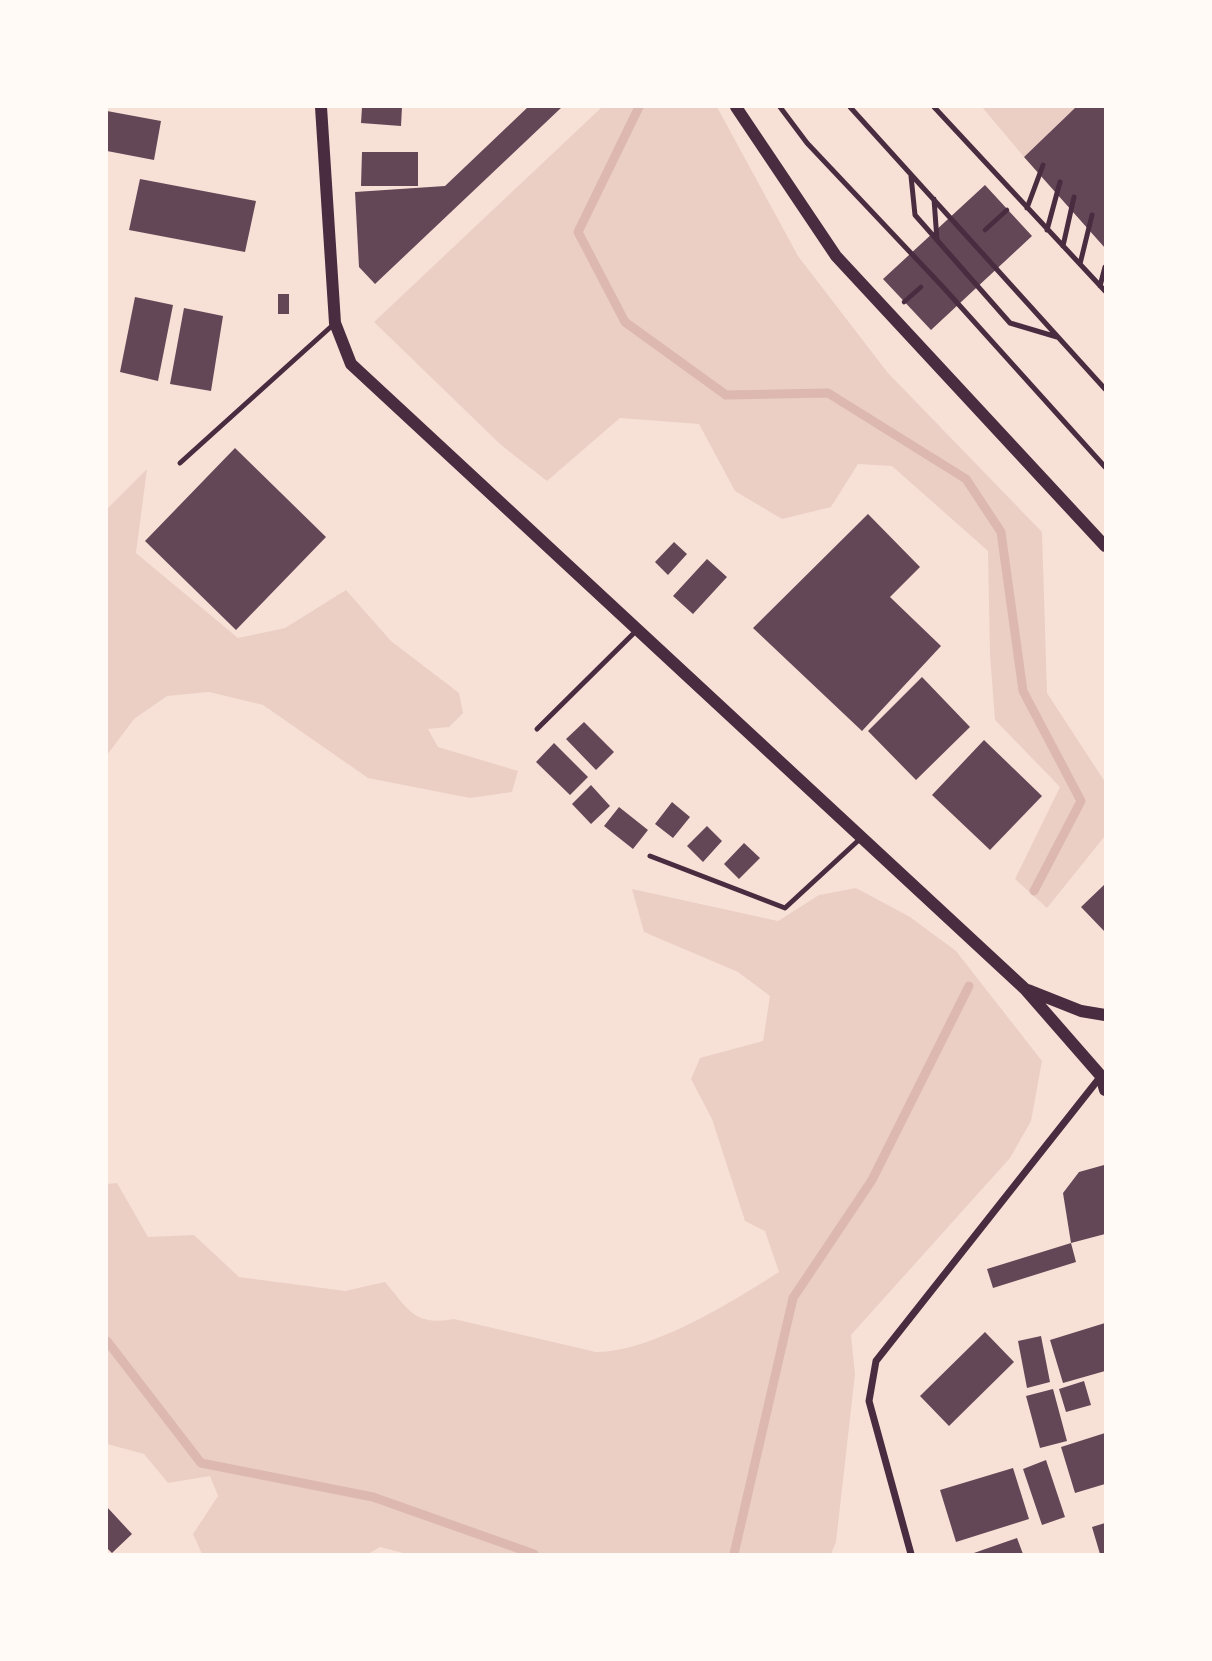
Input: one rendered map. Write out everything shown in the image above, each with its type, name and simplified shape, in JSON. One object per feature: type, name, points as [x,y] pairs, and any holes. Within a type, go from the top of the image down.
[{"type":"street","points":[[321,107],[335,323],[351,364],[1025,989],[1103,1073],[1105,1090]]},
{"type":"street","points":[[736,107],[836,256],[1105,546]]},
{"type":"street","points":[[1025,989],[1081,1011],[1105,1015]]},
{"type":"street","points":[[911,1554],[869,1401],[876,1361],[1103,1073]]},
{"type":"lane","points":[[780,107],[807,143],[942,286],[1105,467]]},
{"type":"lane","points":[[850,107],[1105,389]]},
{"type":"lane","points":[[934,107],[1103,288]]},
{"type":"lane","points":[[1027,208],[1042,165]]},
{"type":"lane","points":[[911,175],[915,215],[1010,323],[1057,337]]},
{"type":"lane","points":[[1047,230],[1060,182]]},
{"type":"lane","points":[[1063,246],[1074,197]]},
{"type":"lane","points":[[934,199],[937,240]]},
{"type":"lane","points":[[1080,264],[1092,215]]},
{"type":"lane","points":[[1103,288],[1105,267]]},
{"type":"lane","points":[[180,463],[335,323]]},
{"type":"lane","points":[[537,729],[637,630]]},
{"type":"lane","points":[[650,856],[785,908],[861,838]]},
{"type":"shaded area","points":[[602,107],[717,107],[798,256],[888,373],[1042,532],[1047,693],[1105,782],[1105,836],[1047,908],[1015,879],[1060,787],[995,720],[990,655],[988,551],[892,466],[858,464],[831,507],[782,519],[735,491],[699,424],[620,418],[547,481],[501,445],[374,322]]},
{"type":"shaded area","points":[[982,107],[1076,107],[1024,157]]},
{"type":"shaded area","points":[[147,469],[136,553],[238,638],[285,628],[346,590],[391,641],[459,693],[463,713],[449,727],[428,729],[438,747],[518,771],[512,792],[470,798],[368,778],[263,705],[209,692],[167,696],[134,719],[107,755],[107,509]]},
{"type":"shaded area","points":[[856,888],[910,917],[956,951],[1042,1061],[1031,1121],[1010,1158],[851,1335],[855,1374],[836,1542],[831,1554],[407,1554],[380,1547],[368,1554],[202,1554],[193,1534],[218,1496],[210,1476],[168,1483],[144,1454],[107,1444],[107,1184],[117,1183],[148,1237],[194,1235],[239,1277],[345,1291],[385,1282],[407,1308],[421,1318],[441,1321],[454,1319],[596,1352],[618,1350],[666,1335],[779,1272],[765,1231],[745,1221],[712,1119],[691,1079],[700,1058],[763,1041],[770,996],[738,972],[644,932],[632,889],[778,921],[819,895]]},
{"type":"building","points":[[362,107],[402,107],[401,126],[361,123]]},
{"type":"building","points":[[528,107],[562,107],[375,284],[359,267],[355,192],[445,186]]},
{"type":"building","points":[[1076,107],[1105,107],[1105,248],[1024,157]]},
{"type":"building","points":[[107,111],[161,121],[154,160],[107,151]]},
{"type":"building","points":[[362,152],[418,152],[418,186],[361,186]]},
{"type":"building","points":[[140,179],[256,201],[245,252],[129,230]]},
{"type":"building","points":[[985,185],[1032,236],[931,330],[883,279]]},
{"type":"building","points":[[278,294],[289,294],[289,314],[278,314]]},
{"type":"building","points":[[135,297],[173,305],[158,381],[120,372]]},
{"type":"building","points":[[184,308],[223,316],[211,391],[170,384]]},
{"type":"building","points":[[235,448],[326,537],[236,630],[145,541]]},
{"type":"building","points":[[868,514],[920,567],[890,597],[941,646],[862,731],[753,628]]},
{"type":"building","points":[[674,542],[687,554],[668,575],[655,562]]},
{"type":"building","points":[[707,559],[727,577],[693,614],[673,596]]},
{"type":"building","points":[[922,677],[970,727],[916,780],[868,731]]},
{"type":"building","points":[[584,722],[614,752],[596,770],[566,739]]},
{"type":"building","points":[[984,740],[1042,796],[990,850],[932,795]]},
{"type":"building","points":[[554,743],[588,777],[570,795],[536,762]]},
{"type":"building","points":[[591,785],[610,806],[591,824],[572,804]]},
{"type":"building","points":[[672,802],[690,817],[673,838],[655,824]]},
{"type":"building","points":[[619,807],[648,830],[633,849],[604,826]]},
{"type":"building","points":[[707,826],[722,841],[703,862],[687,846]]},
{"type":"building","points":[[744,843],[760,858],[739,879],[724,864]]},
{"type":"building","points":[[1105,884],[1105,932],[1081,907]]},
{"type":"building","points":[[1104,1165],[1105,1234],[1071,1243],[1063,1193],[1079,1172]]},
{"type":"building","points":[[1071,1243],[1076,1262],[993,1288],[987,1269]]},
{"type":"building","points":[[1105,1323],[1105,1371],[1063,1383],[1050,1340]]},
{"type":"building","points":[[985,1332],[1014,1362],[949,1426],[920,1396]]},
{"type":"building","points":[[1041,1336],[1050,1382],[1027,1388],[1018,1341]]},
{"type":"building","points":[[1084,1381],[1091,1405],[1066,1412],[1059,1389]]},
{"type":"building","points":[[1053,1389],[1067,1441],[1040,1448],[1026,1396]]},
{"type":"building","points":[[1105,1433],[1105,1484],[1075,1493],[1061,1447]]},
{"type":"building","points":[[1046,1460],[1065,1517],[1042,1525],[1023,1469]]},
{"type":"building","points":[[1013,1468],[1029,1519],[956,1542],[940,1490]]},
{"type":"building","points":[[107,1507],[132,1534],[112,1553],[107,1548]]},
{"type":"building","points":[[1105,1523],[1105,1554],[1100,1554],[1092,1527]]},
{"type":"building","points":[[1017,1538],[1023,1554],[971,1554]]},
{"type":"waterway","points":[[639,107],[578,232],[625,322],[726,395],[828,393],[966,479],[1001,532],[1023,691],[1081,801],[1034,891]]},
{"type":"waterway","points":[[734,1554],[793,1298],[872,1180],[969,986]]},
{"type":"waterway","points":[[107,1341],[201,1463],[373,1497],[534,1554]]}]
